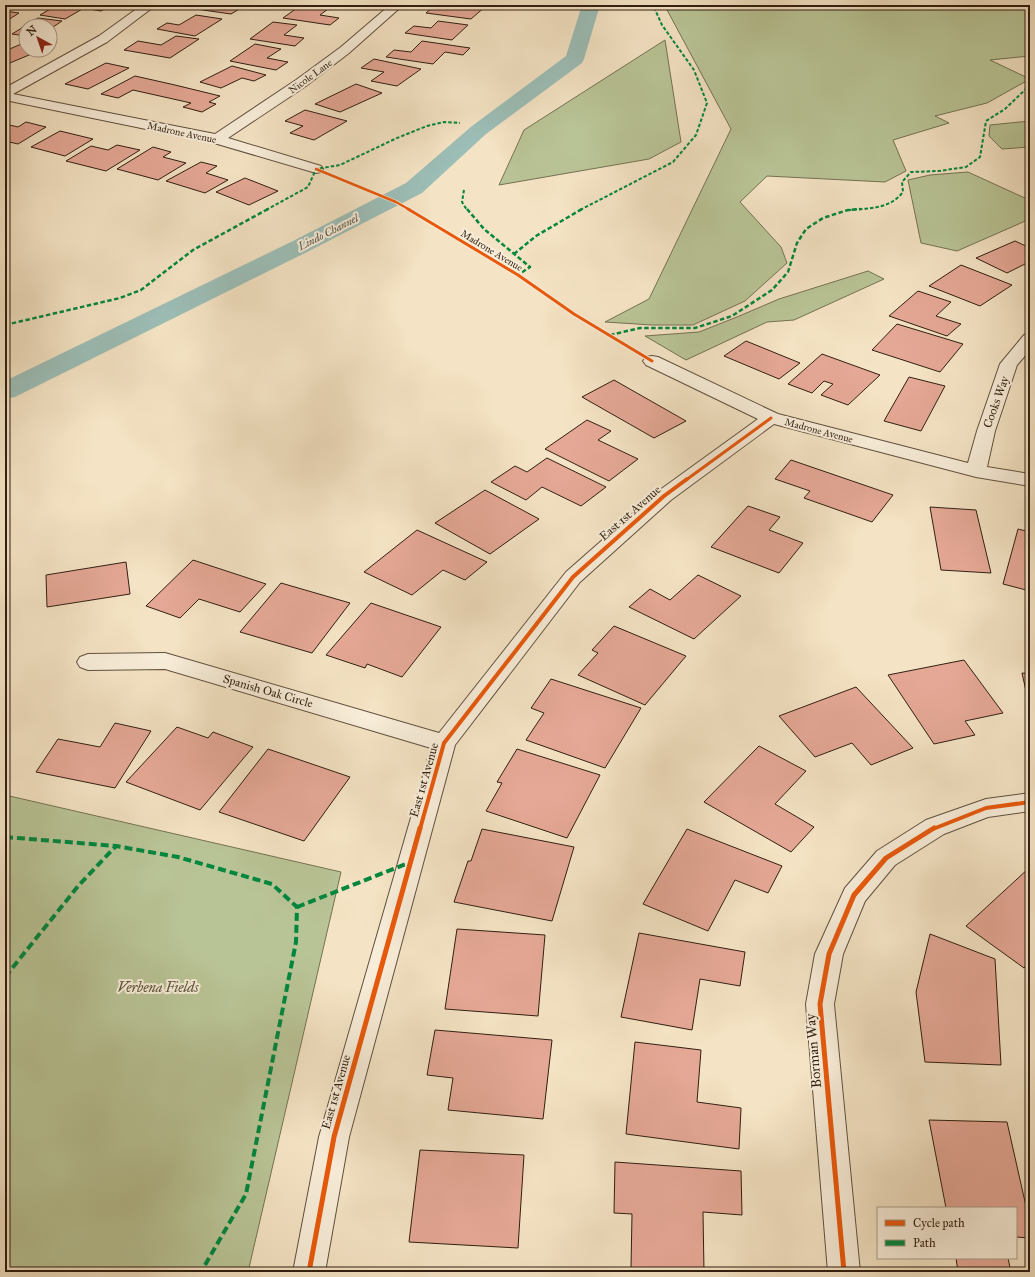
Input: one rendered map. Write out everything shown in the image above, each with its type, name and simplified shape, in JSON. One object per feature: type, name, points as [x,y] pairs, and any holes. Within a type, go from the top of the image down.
[{"type":"street","points":[[5,94],[103,39],[150,5]]},
{"type":"street","name":"Nicole Lane","points":[[217,139],[301,84],[345,50],[397,5]]},
{"type":"street","name":"Madrone Avenue","points":[[5,94],[217,139],[316,169]]},
{"type":"street","name":"Cooks Way","points":[[976,471],[986,431],[1009,364],[1030,339]]},
{"type":"street","name":"Madrone Avenue","points":[[652,360],[771,418],[976,471],[1030,480]]},
{"type":"street","name":"East 1st Avenue","points":[[310,1272],[334,1137],[444,743],[573,577],[664,496],[771,418]]},
{"type":"street","name":"Spanish Oak Circle","points":[[88,662],[165,661],[444,743]]},
{"type":"street","name":"Borman Way","points":[[844,1272],[820,1004],[829,954],[854,895],[886,858],[935,827],[986,808],[1030,802]]},
{"type":"green space","points":[[701,5],[1030,5],[1030,56],[990,60],[1030,79],[987,103],[935,116],[949,123],[893,140],[906,171],[885,182],[767,176],[740,202],[781,247],[787,263],[745,301],[693,325],[652,325],[605,322],[649,299],[731,129],[666,8]]},
{"type":"green space","points":[[665,40],[681,142],[649,159],[499,185],[524,130]]},
{"type":"green space","points":[[1030,121],[1030,147],[1002,149],[989,136],[990,125]]},
{"type":"green space","points":[[968,172],[1027,199],[1030,198],[1030,219],[957,251],[921,243],[908,180],[930,175]]},
{"type":"green space","points":[[868,271],[884,279],[794,320],[767,322],[686,360],[645,336],[699,332],[779,299]]},
{"type":"green space","name":"Verbena Fields","points":[[5,795],[341,872],[248,1272],[5,1272]]},
{"type":"building","points":[[57,5],[110,6],[101,11],[84,8],[65,19],[40,15]]},
{"type":"building","points":[[194,5],[246,5],[231,14],[189,8]]},
{"type":"building","points":[[301,5],[332,6],[320,15],[339,18],[330,25],[283,18]]},
{"type":"building","points":[[457,5],[487,5],[471,19],[426,13],[433,7],[453,9]]},
{"type":"building","points":[[5,11],[19,13],[5,22]]},
{"type":"building","points":[[196,15],[222,19],[195,36],[157,29],[167,23],[179,25]]},
{"type":"building","points":[[438,21],[468,25],[452,40],[405,33],[414,26],[431,28]]},
{"type":"building","points":[[273,22],[297,25],[284,35],[304,38],[295,46],[250,39]]},
{"type":"building","points":[[18,30],[18,35],[12,34]]},
{"type":"building","points":[[176,36],[199,39],[170,58],[124,50],[138,41],[161,45]]},
{"type":"building","points":[[422,41],[470,48],[463,55],[445,52],[433,64],[386,57],[394,50],[411,52]]},
{"type":"building","points":[[255,44],[281,49],[267,58],[288,62],[276,70],[230,61]]},
{"type":"building","points":[[18,45],[18,58],[22,58],[5,65],[5,51]]},
{"type":"building","points":[[374,59],[421,69],[397,86],[371,81],[384,72],[361,68]]},
{"type":"building","points":[[106,63],[129,68],[88,89],[65,84]]},
{"type":"building","points":[[232,66],[266,75],[254,81],[242,78],[221,88],[200,82]]},
{"type":"building","points":[[135,76],[220,96],[209,102],[216,104],[202,112],[183,107],[191,103],[133,90],[118,98],[101,94]]},
{"type":"building","points":[[356,84],[382,93],[340,112],[315,104]]},
{"type":"building","points":[[305,110],[347,121],[314,140],[290,133],[303,126],[285,121]]},
{"type":"building","points":[[26,122],[46,127],[18,144],[5,141],[5,124],[18,127]]},
{"type":"building","points":[[60,131],[93,139],[65,156],[31,147]]},
{"type":"building","points":[[117,145],[140,150],[106,171],[66,161],[91,146],[108,150]]},
{"type":"building","points":[[153,147],[171,152],[163,157],[186,163],[158,180],[117,169]]},
{"type":"building","points":[[201,162],[217,166],[206,173],[228,180],[205,193],[166,181]]},
{"type":"building","points":[[245,178],[278,191],[249,205],[216,192]]},
{"type":"building","points":[[1015,241],[1030,248],[1030,265],[1027,263],[1007,273],[976,258]]},
{"type":"building","points":[[961,265],[1012,285],[980,306],[929,286]]},
{"type":"building","points":[[918,291],[951,302],[936,316],[961,324],[947,336],[889,316]]},
{"type":"building","points":[[897,324],[963,344],[940,372],[872,350]]},
{"type":"building","points":[[746,341],[800,363],[779,379],[724,356]]},
{"type":"building","points":[[822,354],[880,375],[848,405],[821,395],[833,384],[824,381],[812,393],[788,384]]},
{"type":"building","points":[[909,377],[945,386],[921,431],[884,421]]},
{"type":"building","points":[[614,380],[686,421],[654,438],[582,397]]},
{"type":"building","points":[[587,420],[611,431],[598,440],[638,459],[609,481],[545,449]]},
{"type":"building","points":[[547,458],[606,487],[581,506],[542,487],[526,500],[491,482],[515,466],[527,472]]},
{"type":"building","points":[[791,460],[893,495],[872,522],[804,498],[810,491],[775,479]]},
{"type":"building","points":[[485,490],[539,519],[490,554],[435,523]]},
{"type":"building","points":[[748,506],[780,517],[769,530],[803,543],[779,573],[711,547]]},
{"type":"building","points":[[930,507],[976,510],[991,573],[941,570]]},
{"type":"building","points":[[1018,529],[1030,532],[1030,591],[1003,584]]},
{"type":"building","points":[[417,530],[487,562],[465,580],[443,570],[412,595],[364,572]]},
{"type":"building","points":[[193,560],[266,584],[240,612],[199,599],[180,618],[146,606]]},
{"type":"building","points":[[126,562],[130,594],[47,607],[46,575]]},
{"type":"building","points":[[698,575],[741,596],[694,639],[629,607],[650,589],[670,600]]},
{"type":"building","points":[[281,583],[350,603],[312,653],[240,632]]},
{"type":"building","points":[[371,603],[441,627],[402,677],[367,664],[365,668],[326,655]]},
{"type":"building","points":[[614,626],[686,656],[645,705],[578,675],[598,653],[592,650]]},
{"type":"building","points":[[964,660],[1003,713],[965,721],[975,735],[934,744],[888,675]]},
{"type":"building","points":[[1022,673],[1030,674],[1030,709]]},
{"type":"building","points":[[551,679],[641,708],[605,768],[526,740],[544,713],[531,708]]},
{"type":"building","points":[[856,687],[913,748],[871,765],[852,743],[815,757],[779,716]]},
{"type":"building","points":[[115,723],[151,731],[115,788],[36,772],[58,739],[100,747]]},
{"type":"building","points":[[177,727],[208,738],[213,732],[253,747],[200,810],[126,782]]},
{"type":"building","points":[[759,746],[806,771],[775,804],[814,827],[791,852],[704,802]]},
{"type":"building","points":[[268,749],[350,777],[304,841],[219,812]]},
{"type":"building","points":[[517,749],[600,775],[567,838],[486,811],[502,783],[497,782]]},
{"type":"building","points":[[482,829],[574,847],[552,921],[454,902],[468,861],[471,861]]},
{"type":"building","points":[[687,829],[782,866],[768,893],[735,880],[708,931],[643,904]]},
{"type":"building","points":[[1029,868],[1030,961],[1024,968],[966,926]]},
{"type":"building","points":[[457,929],[545,935],[538,1016],[445,1009]]},
{"type":"building","points":[[639,933],[745,952],[740,986],[700,979],[692,1030],[621,1017]]},
{"type":"building","points":[[930,934],[995,959],[1001,1065],[925,1062],[916,992]]},
{"type":"building","points":[[435,1030],[552,1040],[543,1119],[448,1110],[453,1078],[427,1075]]},
{"type":"building","points":[[635,1042],[701,1050],[697,1102],[741,1108],[739,1149],[626,1134]]},
{"type":"building","points":[[929,1120],[1007,1122],[1030,1224],[1030,1238],[1017,1237],[1017,1207],[946,1207]]},
{"type":"building","points":[[420,1150],[524,1155],[518,1248],[409,1242]]},
{"type":"building","points":[[615,1162],[741,1171],[742,1215],[703,1212],[704,1272],[631,1268],[632,1214],[614,1213]]},
{"type":"building","points":[[956,1259],[1008,1259],[1011,1272],[958,1272]]},
{"type":"waterway","name":"Lindo Channel","points":[[5,391],[301,246],[414,188],[479,130],[575,59],[591,5]]},
{"type":"marked path","points":[[514,254],[536,236],[572,214],[673,162],[696,135],[707,103],[694,70],[662,25],[653,5]]},
{"type":"marked path","points":[[610,335],[640,328],[695,328],[732,316],[772,290],[788,272],[797,243],[806,229],[823,218],[848,210],[877,208],[897,200],[903,192],[902,182],[911,172],[939,171],[966,167],[980,157],[986,121],[1005,109],[1030,85]]},
{"type":"marked path","points":[[5,325],[120,298],[141,290],[193,250],[308,187],[316,169],[340,165],[397,138],[427,126],[444,122],[460,123]]},
{"type":"marked path","points":[[464,190],[462,202],[476,221],[530,267],[518,275]]},
{"type":"marked path","points":[[5,837],[116,846],[178,857],[272,884],[297,907],[296,942],[246,1194],[201,1272]]},
{"type":"marked path","points":[[5,977],[79,885],[116,846]]},
{"type":"marked path","points":[[297,907],[411,862]]},
{"type":"cycle path","points":[[316,169],[396,202],[518,275],[574,314],[652,361]]},
{"type":"cycle path","points":[[309,1272],[334,1137],[444,743],[573,577],[664,496],[771,418]]},
{"type":"cycle path","points":[[844,1272],[820,1004],[829,954],[854,895],[886,858],[935,827],[986,808],[1030,802]]}]
